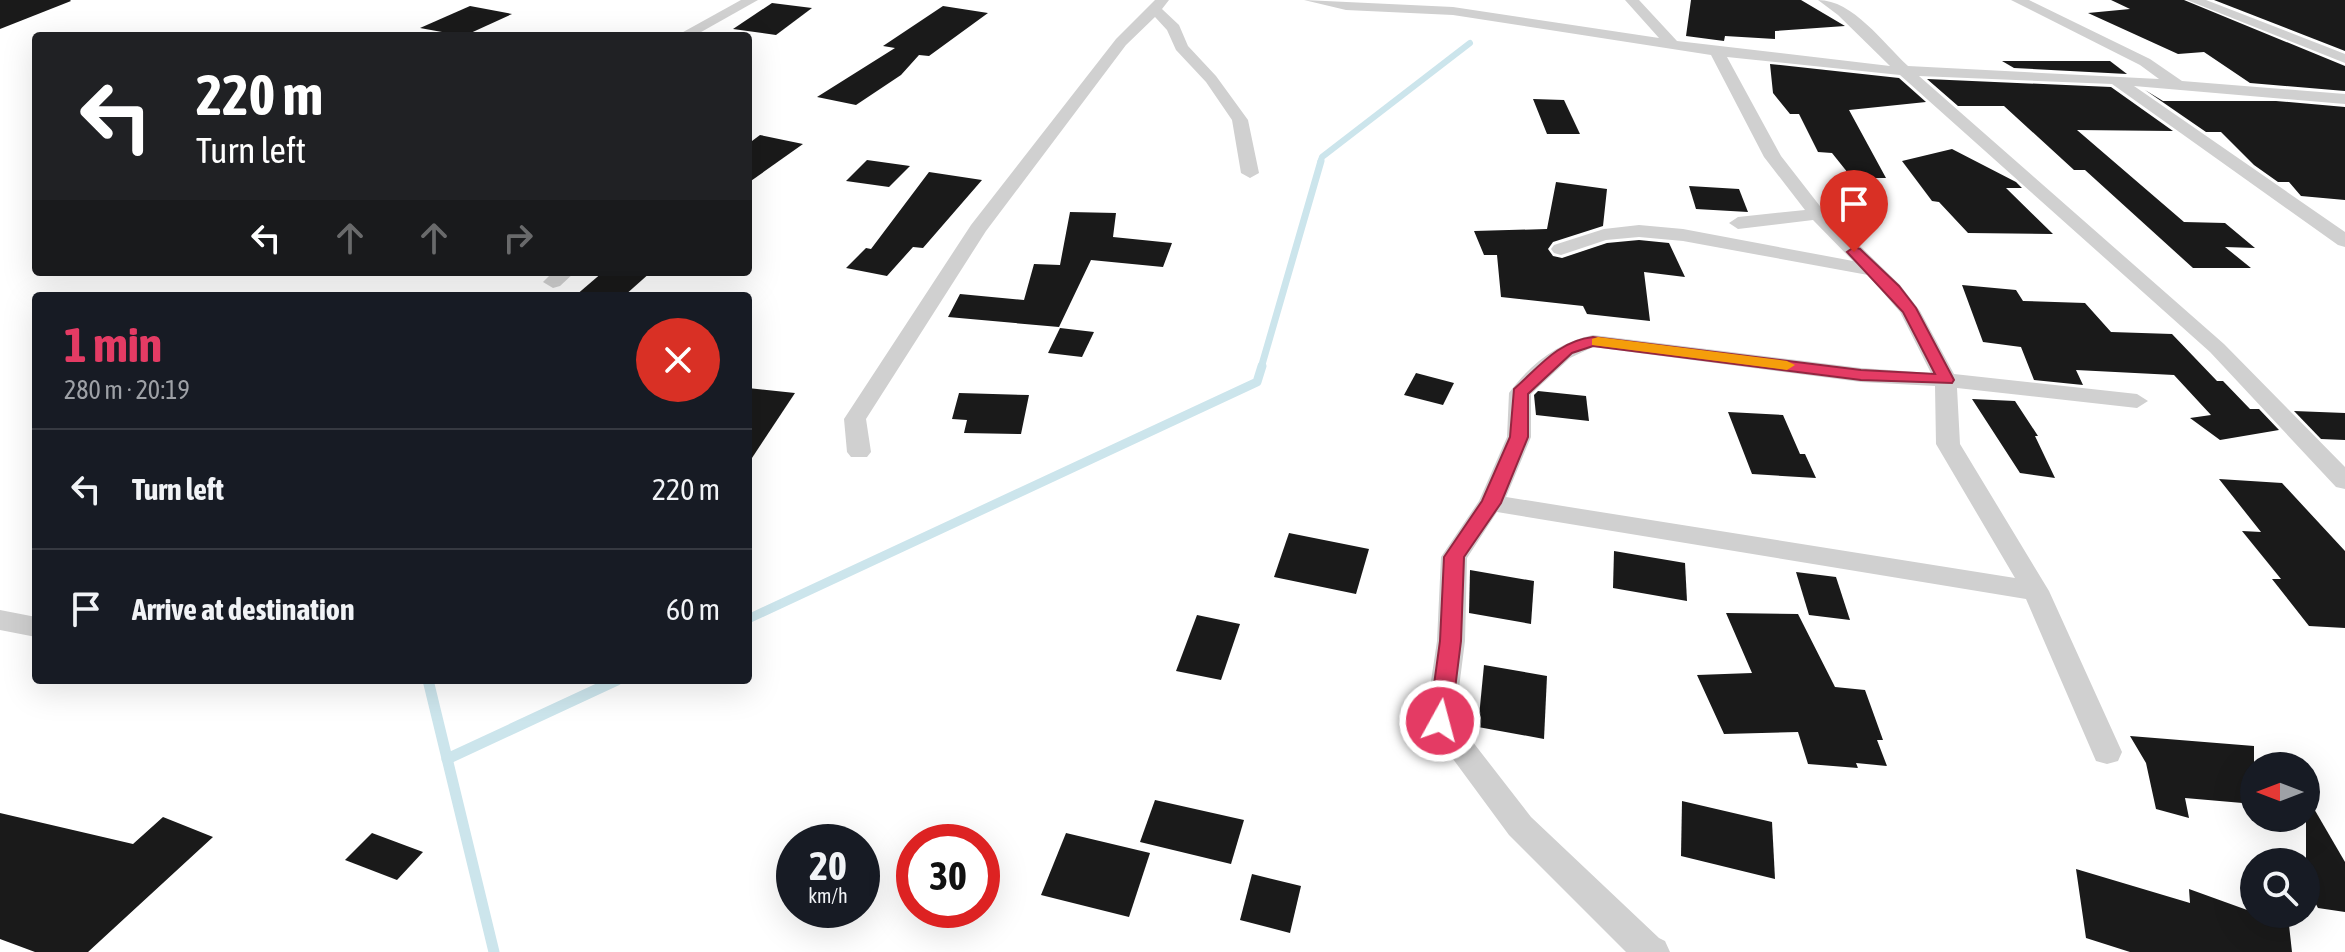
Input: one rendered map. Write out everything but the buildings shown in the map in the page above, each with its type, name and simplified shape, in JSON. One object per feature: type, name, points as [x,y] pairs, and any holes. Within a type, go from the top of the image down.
[{"type":"street","points":[[691,32],[751,0]]},
{"type":"street","points":[[1311,0],[1346,6],[1454,6],[1717,51],[1904,71],[2115,80],[2344,100]]},
{"type":"street","points":[[1632,0],[1672,44]]},
{"type":"street","points":[[1825,0],[1843,12],[1904,71],[2217,348],[2345,481]]},
{"type":"street","points":[[2018,0],[2145,62],[2180,87]]},
{"type":"street","points":[[2194,0],[2345,59]]},
{"type":"street","points":[[859,452],[855,419],[978,229],[1121,42],[1159,6],[1174,28],[1181,47],[1211,79],[1240,120],[1250,173]]},
{"type":"street","points":[[1717,51],[1773,157],[1817,214],[1910,311],[1946,380],[1948,444],[2036,591],[2107,752]]},
{"type":"street","points":[[2115,80],[2345,241]]},
{"type":"street","points":[[1738,223],[1817,214]]},
{"type":"street","points":[[1561,249],[1604,235],[1639,231],[1683,235],[1873,270]]},
{"type":"street","points":[[1653,952],[1648,951],[1520,826],[1440,721],[1451,641],[1454,557],[1491,503],[1519,437],[1520,393],[1576,343],[1593,341],[1861,375],[1946,380],[2137,401]]},
{"type":"street","points":[[1491,503],[2036,591]]},
{"type":"street","points":[[0,620],[32,626]]},
{"type":"waterway","points":[[1320,163],[1322,157],[1470,43]]},
{"type":"waterway","points":[[1261,368],[1321,161]]},
{"type":"waterway","points":[[752,617],[1257,382],[1262,366]]},
{"type":"waterway","points":[[429,684],[447,759]]},
{"type":"waterway","points":[[447,759],[608,684]]},
{"type":"waterway","points":[[447,759],[494,952]]},
{"type":"slow traffic","points":[[1598,342],[1787,365]]},
{"type":"route","points":[[1440,721],[1451,641],[1454,557],[1491,503],[1519,437],[1520,393],[1566,349],[1576,343],[1593,341],[1861,375],[1946,380],[1910,311],[1893,289],[1854,252]]}]
